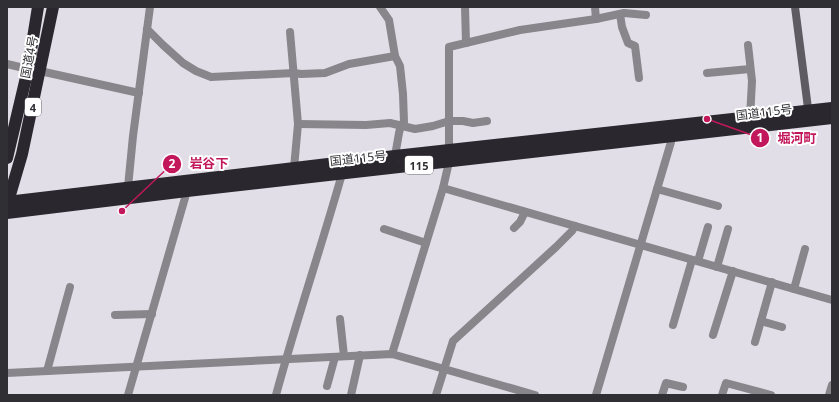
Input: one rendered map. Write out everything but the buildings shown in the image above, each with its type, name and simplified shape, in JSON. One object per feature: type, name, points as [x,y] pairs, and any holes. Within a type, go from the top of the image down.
[{"type":"highway","name":"国道4号","points":[[7,158],[28,69],[38,7]]},
{"type":"highway","name":"国道4号","points":[[7,205],[22,154],[53,7]]},
{"type":"highway","name":"国道115号","points":[[7,205],[809,116],[832,108]]},
{"type":"highway","name":"国道115号","points":[[671,132],[750,118],[809,116],[832,118]]},
{"type":"highway","name":"国道115号","points":[[7,205],[128,187],[186,186],[294,168],[341,168],[395,156],[449,156]]},
{"type":"street","points":[[128,187],[150,7]]},
{"type":"street","points":[[380,7],[389,20],[395,56],[400,66],[403,94],[404,122],[401,125],[395,156]]},
{"type":"street","points":[[465,7],[466,43]]},
{"type":"street","points":[[596,7],[596,19]]},
{"type":"street","points":[[795,7],[809,116]]},
{"type":"street","points":[[392,354],[443,188],[449,156],[449,47],[520,30],[596,19],[624,13],[646,15]]},
{"type":"street","points":[[620,14],[622,27],[628,43],[635,46],[639,78]]},
{"type":"street","points":[[147,29],[183,63],[196,71],[211,77],[325,73],[349,64],[395,56]]},
{"type":"street","points":[[290,32],[298,124],[294,168]]},
{"type":"street","points":[[748,45],[752,82],[750,118]]},
{"type":"street","points":[[7,64],[28,69]]},
{"type":"street","points":[[707,74],[750,69]]},
{"type":"street","points":[[40,71],[139,93]]},
{"type":"street","points":[[298,124],[366,125],[390,123],[415,129],[433,126],[449,121],[473,123],[487,121]]},
{"type":"street","points":[[596,395],[657,189],[671,132]]},
{"type":"street","points":[[276,395],[286,358],[326,232],[341,168]]},
{"type":"street","points":[[128,395],[152,314],[186,186]]},
{"type":"street","points":[[443,188],[832,300]]},
{"type":"street","points":[[657,189],[718,206]]},
{"type":"street","points":[[514,228],[520,222],[525,212]]},
{"type":"street","points":[[436,395],[453,341],[556,247],[576,226]]},
{"type":"street","points":[[673,324],[708,227]]},
{"type":"street","points":[[384,229],[426,243]]},
{"type":"street","points":[[717,267],[728,229]]},
{"type":"street","points":[[794,289],[805,249]]},
{"type":"street","points":[[714,335],[732,271]]},
{"type":"street","points":[[755,342],[772,282]]},
{"type":"street","points":[[47,371],[70,287]]},
{"type":"street","points":[[115,315],[152,314]]},
{"type":"street","points":[[340,319],[344,356]]},
{"type":"street","points":[[761,321],[782,327]]},
{"type":"street","points":[[7,373],[286,358],[392,354],[535,395]]},
{"type":"street","points":[[351,395],[360,355]]},
{"type":"street","points":[[328,386],[335,357]]},
{"type":"street","points":[[662,395],[666,383],[683,387]]},
{"type":"street","points":[[722,395],[726,383],[769,395]]},
{"type":"street","points":[[829,395],[832,385]]},
{"type":"place","name":"堀河町","points":[[707,119]]},
{"type":"place","name":"岩谷下","points":[[122,211]]}]
